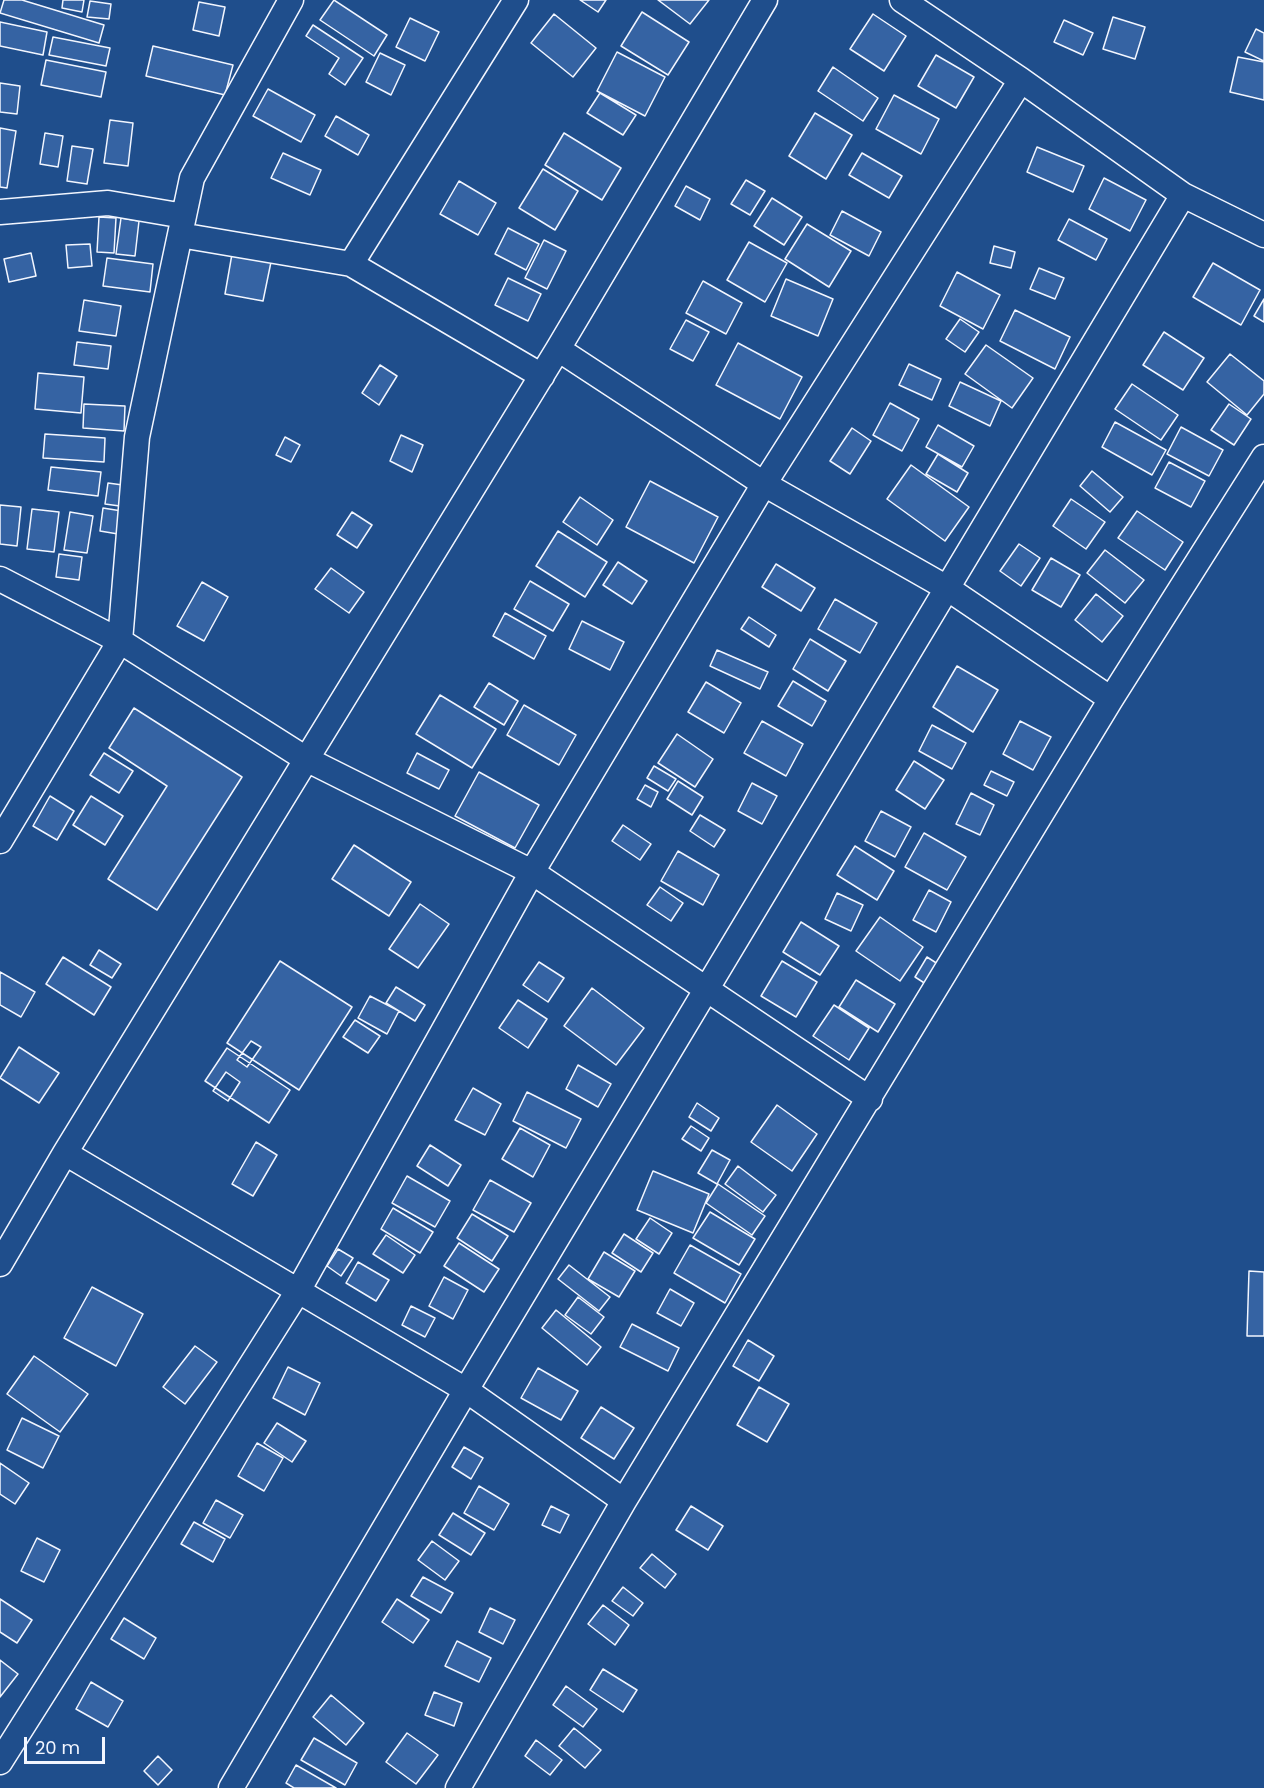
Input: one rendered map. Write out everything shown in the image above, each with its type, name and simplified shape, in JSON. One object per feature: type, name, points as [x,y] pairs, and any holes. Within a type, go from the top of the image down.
[{"type":"street","points":[[0,841],[120,641],[137,437],[192,178],[291,0]]},
{"type":"street","points":[[351,264],[516,0]]},
{"type":"street","points":[[0,1264],[306,759],[542,376],[765,0]]},
{"type":"street","points":[[902,0],[1021,80],[1183,195],[1264,235]]},
{"type":"street","points":[[0,1762],[298,1291],[532,872],[764,484],[1021,80]]},
{"type":"street","points":[[231,1788],[465,1389],[1183,195]]},
{"type":"street","points":[[0,212],[108,203],[182,226],[351,264],[542,376]]},
{"type":"street","points":[[558,349],[764,484],[947,588],[1111,699]]},
{"type":"street","points":[[459,1788],[624,1501],[1111,699],[1264,457]]},
{"type":"street","points":[[0,579],[120,641],[306,759],[532,872],[870,1099]]},
{"type":"street","points":[[66,1153],[465,1389],[624,1501]]},
{"type":"building","points":[[4,0],[22,0],[104,25],[99,43],[0,13]]},
{"type":"building","points":[[63,0],[84,0],[82,12],[62,8]]},
{"type":"building","points":[[334,0],[387,35],[374,56],[320,20]]},
{"type":"building","points":[[580,0],[606,0],[598,12]]},
{"type":"building","points":[[658,0],[709,0],[690,24]]},
{"type":"building","points":[[90,1],[111,4],[109,19],[87,17]]},
{"type":"building","points":[[199,2],[225,7],[219,36],[193,30]]},
{"type":"building","points":[[642,12],[689,42],[668,75],[621,46]]},
{"type":"building","points":[[554,14],[596,48],[573,77],[531,43]]},
{"type":"building","points":[[873,14],[906,36],[884,71],[850,49]]},
{"type":"building","points":[[1113,17],[1145,27],[1135,59],[1103,49]]},
{"type":"building","points":[[410,18],[439,32],[425,61],[396,47]]},
{"type":"building","points":[[1064,20],[1093,33],[1083,55],[1054,42]]},
{"type":"building","points":[[0,22],[47,32],[43,55],[0,46]]},
{"type":"building","points":[[313,25],[363,58],[345,85],[329,74],[339,58],[306,36]]},
{"type":"building","points":[[1256,29],[1264,33],[1264,61],[1245,52]]},
{"type":"building","points":[[53,37],[110,48],[106,66],[49,55]]},
{"type":"building","points":[[153,46],[233,65],[225,95],[146,76]]},
{"type":"building","points":[[617,52],[665,77],[645,116],[597,91]]},
{"type":"building","points":[[380,53],[405,65],[391,95],[366,82]]},
{"type":"building","points":[[936,55],[974,77],[956,108],[918,86]]},
{"type":"building","points":[[1238,57],[1264,62],[1264,100],[1230,92]]},
{"type":"building","points":[[46,60],[106,72],[101,97],[41,85]]},
{"type":"building","points":[[833,67],[878,98],[863,121],[818,91]]},
{"type":"building","points":[[0,83],[20,86],[17,114],[0,112]]},
{"type":"building","points":[[268,89],[315,115],[301,142],[253,116]]},
{"type":"building","points":[[600,93],[636,115],[623,135],[587,113]]},
{"type":"building","points":[[894,95],[939,119],[921,154],[876,129]]},
{"type":"building","points":[[815,113],[852,135],[826,179],[789,156]]},
{"type":"building","points":[[336,116],[369,135],[358,155],[325,136]]},
{"type":"building","points":[[110,120],[133,123],[128,166],[104,163]]},
{"type":"building","points":[[0,128],[16,131],[7,188],[0,187]]},
{"type":"building","points":[[45,133],[63,136],[58,167],[40,164]]},
{"type":"building","points":[[564,133],[621,168],[602,200],[545,165]]},
{"type":"building","points":[[72,146],[93,149],[87,184],[67,181]]},
{"type":"building","points":[[1037,147],[1084,166],[1073,192],[1027,172]]},
{"type":"building","points":[[283,153],[321,170],[310,195],[271,178]]},
{"type":"building","points":[[862,153],[902,176],[889,198],[849,175]]},
{"type":"building","points":[[543,169],[578,191],[555,230],[519,208]]},
{"type":"building","points":[[1104,178],[1146,200],[1130,231],[1089,209]]},
{"type":"building","points":[[746,180],[765,191],[750,215],[731,204]]},
{"type":"building","points":[[459,181],[496,203],[478,235],[440,214]]},
{"type":"building","points":[[686,186],[710,199],[700,220],[675,206]]},
{"type":"building","points":[[772,198],[802,217],[784,245],[754,226]]},
{"type":"building","points":[[842,211],[881,232],[869,256],[830,235]]},
{"type":"building","points":[[99,217],[116,218],[114,253],[97,252]]},
{"type":"building","points":[[121,218],[139,221],[135,256],[116,254]]},
{"type":"building","points":[[1069,219],[1107,239],[1096,260],[1058,240]]},
{"type":"building","points":[[807,224],[851,251],[829,287],[785,259]]},
{"type":"building","points":[[508,228],[539,244],[526,270],[495,254]]},
{"type":"building","points":[[544,240],[566,251],[547,289],[525,278]]},
{"type":"building","points":[[749,242],[787,263],[765,302],[727,280]]},
{"type":"building","points":[[90,244],[92,266],[68,268],[66,245]]},
{"type":"building","points":[[994,246],[1015,252],[1011,268],[990,263]]},
{"type":"building","points":[[31,253],[36,276],[9,282],[4,259]]},
{"type":"building","points":[[232,254],[271,262],[263,301],[225,294]]},
{"type":"building","points":[[107,258],[153,264],[150,292],[103,286]]},
{"type":"building","points":[[1213,263],[1260,290],[1241,325],[1193,297]]},
{"type":"building","points":[[1039,268],[1064,278],[1055,299],[1030,289]]},
{"type":"building","points":[[957,272],[1000,295],[983,329],[940,306]]},
{"type":"building","points":[[508,278],[541,294],[528,321],[495,305]]},
{"type":"building","points":[[786,279],[833,299],[818,336],[771,316]]},
{"type":"building","points":[[703,281],[742,303],[726,334],[686,313]]},
{"type":"building","points":[[1264,299],[1264,322],[1254,316]]},
{"type":"building","points":[[84,300],[121,306],[116,336],[79,331]]},
{"type":"building","points":[[1015,310],[1070,337],[1055,369],[1000,341]]},
{"type":"building","points":[[960,319],[979,332],[965,352],[946,339]]},
{"type":"building","points":[[686,320],[709,332],[693,361],[670,349]]},
{"type":"building","points":[[1164,332],[1204,358],[1183,390],[1143,365]]},
{"type":"building","points":[[77,342],[111,346],[108,369],[74,365]]},
{"type":"building","points":[[738,343],[802,377],[780,419],[716,385]]},
{"type":"building","points":[[986,345],[1033,378],[1012,408],[965,374]]},
{"type":"building","points":[[1230,354],[1264,381],[1264,394],[1247,415],[1207,382]]},
{"type":"building","points":[[909,364],[941,379],[932,400],[899,385]]},
{"type":"building","points":[[380,365],[397,376],[379,405],[362,393]]},
{"type":"building","points":[[38,373],[84,377],[81,413],[35,409]]},
{"type":"building","points":[[960,382],[1001,401],[990,426],[949,406]]},
{"type":"building","points":[[1132,384],[1178,415],[1161,440],[1115,409]]},
{"type":"building","points":[[890,403],[919,419],[902,451],[873,435]]},
{"type":"building","points":[[84,404],[125,406],[124,431],[83,428]]},
{"type":"building","points":[[1229,404],[1251,419],[1234,445],[1211,430]]},
{"type":"building","points":[[1115,422],[1166,450],[1152,475],[1102,447]]},
{"type":"building","points":[[938,425],[974,446],[962,467],[926,447]]},
{"type":"building","points":[[1181,427],[1223,450],[1209,476],[1167,454]]},
{"type":"building","points":[[852,428],[871,441],[850,474],[830,461]]},
{"type":"building","points":[[45,434],[105,438],[104,462],[43,458]]},
{"type":"building","points":[[401,435],[423,445],[412,472],[390,461]]},
{"type":"building","points":[[285,437],[300,445],[291,462],[276,455]]},
{"type":"building","points":[[938,454],[968,473],[957,492],[926,474]]},
{"type":"building","points":[[1169,462],[1205,481],[1191,507],[1155,488]]},
{"type":"building","points":[[911,465],[969,507],[945,541],[887,499]]},
{"type":"building","points":[[51,467],[101,472],[98,496],[48,490]]},
{"type":"building","points":[[1092,471],[1123,497],[1110,512],[1080,486]]},
{"type":"building","points":[[650,481],[718,517],[694,563],[626,527]]},
{"type":"building","points":[[108,483],[130,486],[127,507],[105,504]]},
{"type":"building","points":[[580,497],[613,520],[597,545],[563,522]]},
{"type":"building","points":[[1071,499],[1105,522],[1086,549],[1053,526]]},
{"type":"building","points":[[0,505],[21,507],[17,546],[0,544]]},
{"type":"building","points":[[103,508],[128,512],[124,535],[100,531]]},
{"type":"building","points":[[32,509],[59,512],[54,552],[27,549]]},
{"type":"building","points":[[1137,511],[1183,542],[1165,570],[1118,538]]},
{"type":"building","points":[[70,512],[93,516],[87,553],[64,550]]},
{"type":"building","points":[[352,512],[372,525],[357,548],[337,535]]},
{"type":"building","points":[[558,531],[607,562],[585,597],[536,566]]},
{"type":"building","points":[[1019,544],[1040,558],[1021,586],[1000,571]]},
{"type":"building","points":[[1105,550],[1144,580],[1125,603],[1087,573]]},
{"type":"building","points":[[59,554],[82,557],[79,580],[56,577]]},
{"type":"building","points":[[1051,558],[1080,575],[1061,607],[1032,590]]},
{"type":"building","points":[[618,562],[647,581],[632,604],[603,585]]},
{"type":"building","points":[[776,564],[815,588],[801,611],[762,587]]},
{"type":"building","points":[[331,568],[364,592],[349,613],[315,589]]},
{"type":"building","points":[[530,581],[569,604],[553,631],[514,609]]},
{"type":"building","points":[[202,582],[228,597],[204,641],[177,626]]},
{"type":"building","points":[[1096,594],[1123,616],[1102,642],[1075,620]]},
{"type":"building","points":[[835,599],[877,623],[860,653],[818,629]]},
{"type":"building","points":[[505,613],[546,636],[534,659],[493,636]]},
{"type":"building","points":[[749,617],[776,635],[769,647],[741,629]]},
{"type":"building","points":[[582,621],[624,642],[610,670],[569,649]]},
{"type":"building","points":[[810,639],[846,661],[828,691],[793,669]]},
{"type":"building","points":[[717,650],[768,672],[760,689],[710,666]]},
{"type":"building","points":[[957,666],[998,690],[973,732],[933,707]]},
{"type":"building","points":[[793,681],[826,701],[812,726],[778,706]]},
{"type":"building","points":[[706,682],[741,703],[724,733],[688,712]]},
{"type":"building","points":[[489,683],[518,701],[504,725],[474,707]]},
{"type":"building","points":[[440,695],[496,729],[472,768],[416,734]]},
{"type":"building","points":[[524,705],[576,735],[559,765],[507,735]]},
{"type":"building","points":[[134,708],[242,777],[157,910],[108,879],[167,786],[109,748]]},
{"type":"building","points":[[762,721],[803,744],[786,776],[744,753]]},
{"type":"building","points":[[1020,721],[1051,737],[1033,770],[1003,754]]},
{"type":"building","points":[[932,725],[966,743],[952,769],[919,751]]},
{"type":"building","points":[[677,734],[713,759],[695,787],[658,763]]},
{"type":"building","points":[[104,753],[133,771],[119,793],[90,775]]},
{"type":"building","points":[[417,753],[449,770],[439,789],[407,773]]},
{"type":"building","points":[[914,761],[944,780],[925,809],[896,790]]},
{"type":"building","points":[[654,766],[676,779],[668,791],[647,778]]},
{"type":"building","points":[[991,771],[1014,782],[1007,796],[984,785]]},
{"type":"building","points":[[479,772],[539,805],[515,848],[455,816]]},
{"type":"building","points":[[678,781],[703,797],[692,815],[667,799]]},
{"type":"building","points":[[752,783],[777,796],[762,824],[738,811]]},
{"type":"building","points":[[645,785],[658,792],[651,807],[637,799]]},
{"type":"building","points":[[971,793],[994,805],[980,835],[956,824]]},
{"type":"building","points":[[50,796],[74,811],[57,840],[33,826]]},
{"type":"building","points":[[91,796],[123,816],[105,845],[73,825]]},
{"type":"building","points":[[881,811],[911,827],[895,857],[865,841]]},
{"type":"building","points":[[700,815],[725,830],[714,847],[690,831]]},
{"type":"building","points":[[623,825],[651,844],[640,860],[612,841]]},
{"type":"building","points":[[924,833],[966,857],[947,890],[905,867]]},
{"type":"building","points":[[354,845],[411,882],[389,916],[332,879]]},
{"type":"building","points":[[855,846],[894,871],[877,900],[837,875]]},
{"type":"building","points":[[678,851],[719,875],[703,905],[661,881]]},
{"type":"building","points":[[660,887],[683,903],[671,921],[647,905]]},
{"type":"building","points":[[929,890],[951,902],[936,932],[913,920]]},
{"type":"building","points":[[837,893],[863,905],[851,931],[825,919]]},
{"type":"building","points":[[420,904],[449,924],[418,968],[389,949]]},
{"type":"building","points":[[880,917],[923,947],[900,981],[856,951]]},
{"type":"building","points":[[801,922],[839,946],[820,975],[783,952]]},
{"type":"building","points":[[99,950],[121,964],[112,978],[90,965]]},
{"type":"building","points":[[63,957],[111,987],[94,1015],[46,984]]},
{"type":"building","points":[[927,957],[941,966],[929,986],[915,977]]},
{"type":"building","points":[[280,961],[352,1007],[299,1090],[227,1043]]},
{"type":"building","points":[[782,961],[817,982],[796,1017],[761,996]]},
{"type":"building","points":[[539,962],[564,978],[548,1002],[523,985]]},
{"type":"building","points":[[0,972],[35,992],[21,1017],[0,1005]]},
{"type":"building","points":[[856,980],[895,1004],[878,1032],[839,1007]]},
{"type":"building","points":[[396,987],[425,1005],[415,1021],[386,1003]]},
{"type":"building","points":[[592,988],[644,1028],[616,1065],[564,1026]]},
{"type":"building","points":[[370,996],[399,1011],[387,1034],[358,1018]]},
{"type":"building","points":[[518,1000],[547,1019],[528,1048],[499,1028]]},
{"type":"building","points":[[834,1005],[869,1028],[849,1060],[813,1036]]},
{"type":"building","points":[[355,1020],[380,1036],[368,1053],[343,1037]]},
{"type":"building","points":[[251,1041],[261,1047],[247,1067],[237,1060]]},
{"type":"building","points":[[19,1047],[59,1073],[39,1103],[0,1078]]},
{"type":"building","points":[[227,1048],[290,1090],[269,1123],[205,1081]]},
{"type":"building","points":[[578,1065],[611,1084],[598,1107],[566,1089]]},
{"type":"building","points":[[226,1072],[240,1082],[228,1101],[213,1091]]},
{"type":"building","points":[[473,1088],[501,1104],[485,1135],[455,1120]]},
{"type":"building","points":[[527,1092],[581,1119],[566,1148],[513,1121]]},
{"type":"building","points":[[697,1103],[719,1118],[711,1131],[689,1117]]},
{"type":"building","points":[[777,1105],[817,1134],[792,1171],[751,1142]]},
{"type":"building","points":[[691,1126],[709,1138],[701,1151],[682,1139]]},
{"type":"building","points":[[520,1128],[550,1145],[533,1177],[502,1159]]},
{"type":"building","points":[[256,1142],[277,1155],[253,1196],[232,1184]]},
{"type":"building","points":[[430,1145],[461,1165],[448,1186],[417,1166]]},
{"type":"building","points":[[712,1150],[730,1160],[717,1184],[698,1173]]},
{"type":"building","points":[[738,1166],[776,1195],[763,1212],[725,1184]]},
{"type":"building","points":[[653,1171],[709,1194],[693,1233],[637,1210]]},
{"type":"building","points":[[407,1176],[450,1201],[435,1227],[392,1203]]},
{"type":"building","points":[[490,1180],[531,1203],[514,1232],[473,1210]]},
{"type":"building","points":[[718,1184],[765,1216],[752,1235],[706,1203]]},
{"type":"building","points":[[393,1208],[433,1232],[420,1253],[381,1229]]},
{"type":"building","points":[[710,1212],[755,1239],[739,1265],[693,1238]]},
{"type":"building","points":[[472,1214],[508,1236],[492,1261],[457,1238]]},
{"type":"building","points":[[650,1218],[672,1233],[659,1254],[636,1239]]},
{"type":"building","points":[[624,1234],[653,1253],[641,1272],[612,1253]]},
{"type":"building","points":[[386,1235],[415,1255],[403,1273],[373,1254]]},
{"type":"building","points":[[459,1243],[499,1269],[484,1292],[444,1266]]},
{"type":"building","points":[[690,1245],[741,1274],[725,1303],[674,1273]]},
{"type":"building","points":[[338,1249],[353,1258],[341,1276],[327,1266]]},
{"type":"building","points":[[604,1252],[635,1271],[619,1297],[588,1279]]},
{"type":"building","points":[[358,1262],[389,1280],[376,1301],[346,1283]]},
{"type":"building","points":[[569,1265],[610,1297],[599,1311],[558,1279]]},
{"type":"building","points":[[1249,1271],[1264,1272],[1264,1336],[1247,1336]]},
{"type":"building","points":[[444,1277],[468,1290],[453,1319],[429,1306]]},
{"type":"building","points":[[92,1287],[143,1314],[116,1366],[64,1338]]},
{"type":"building","points":[[670,1289],[694,1303],[681,1326],[657,1313]]},
{"type":"building","points":[[578,1297],[604,1317],[591,1334],[565,1315]]},
{"type":"building","points":[[411,1306],[435,1318],[425,1337],[402,1325]]},
{"type":"building","points":[[556,1310],[601,1347],[587,1365],[542,1328]]},
{"type":"building","points":[[632,1324],[679,1348],[668,1371],[620,1347]]},
{"type":"building","points":[[748,1340],[774,1356],[759,1381],[733,1366]]},
{"type":"building","points":[[195,1346],[217,1362],[185,1404],[163,1387]]},
{"type":"building","points":[[34,1356],[88,1394],[60,1432],[7,1394]]},
{"type":"building","points":[[288,1367],[320,1383],[305,1415],[273,1398]]},
{"type":"building","points":[[538,1368],[578,1391],[561,1420],[521,1398]]},
{"type":"building","points":[[759,1387],[789,1404],[767,1442],[737,1425]]},
{"type":"building","points":[[601,1407],[634,1428],[614,1459],[581,1438]]},
{"type":"building","points":[[22,1418],[59,1436],[43,1468],[7,1450]]},
{"type":"building","points":[[277,1423],[306,1441],[292,1462],[264,1443]]},
{"type":"building","points":[[257,1443],[283,1458],[264,1491],[238,1476]]},
{"type":"building","points":[[464,1447],[483,1458],[471,1479],[452,1467]]},
{"type":"building","points":[[0,1463],[29,1483],[15,1504],[0,1494]]},
{"type":"building","points":[[479,1486],[509,1504],[494,1530],[464,1513]]},
{"type":"building","points":[[216,1500],[243,1515],[230,1538],[203,1523]]},
{"type":"building","points":[[551,1506],[569,1515],[560,1533],[542,1525]]},
{"type":"building","points":[[691,1506],[723,1526],[708,1550],[676,1530]]},
{"type":"building","points":[[453,1513],[485,1533],[471,1555],[439,1535]]},
{"type":"building","points":[[194,1522],[225,1539],[213,1562],[181,1544]]},
{"type":"building","points":[[37,1538],[60,1550],[44,1582],[21,1571]]},
{"type":"building","points":[[432,1541],[459,1561],[445,1580],[418,1560]]},
{"type":"building","points":[[652,1554],[676,1574],[665,1588],[640,1568]]},
{"type":"building","points":[[423,1577],[453,1593],[441,1613],[411,1596]]},
{"type":"building","points":[[623,1587],[643,1603],[633,1616],[612,1601]]},
{"type":"building","points":[[0,1599],[32,1620],[17,1643],[0,1632]]},
{"type":"building","points":[[397,1599],[429,1620],[413,1643],[382,1622]]},
{"type":"building","points":[[603,1605],[629,1625],[615,1645],[588,1624]]},
{"type":"building","points":[[490,1608],[515,1620],[503,1644],[479,1632]]},
{"type":"building","points":[[124,1618],[156,1638],[144,1659],[111,1639]]},
{"type":"building","points":[[457,1641],[491,1658],[479,1682],[445,1666]]},
{"type":"building","points":[[0,1660],[18,1674],[0,1697]]},
{"type":"building","points":[[603,1669],[637,1690],[623,1712],[590,1690]]},
{"type":"building","points":[[91,1682],[123,1701],[108,1727],[76,1709]]},
{"type":"building","points":[[566,1686],[597,1709],[583,1727],[553,1705]]},
{"type":"building","points":[[434,1692],[462,1703],[454,1726],[425,1715]]},
{"type":"building","points":[[331,1695],[364,1723],[346,1745],[313,1717]]},
{"type":"building","points":[[574,1728],[601,1750],[585,1768],[559,1746]]},
{"type":"building","points":[[407,1733],[438,1755],[416,1784],[386,1762]]},
{"type":"building","points":[[314,1738],[357,1763],[345,1785],[301,1760]]},
{"type":"building","points":[[536,1740],[562,1760],[550,1775],[525,1756]]},
{"type":"building","points":[[158,1756],[172,1770],[158,1785],[144,1771]]},
{"type":"building","points":[[296,1765],[336,1788],[294,1788],[286,1783]]}]
